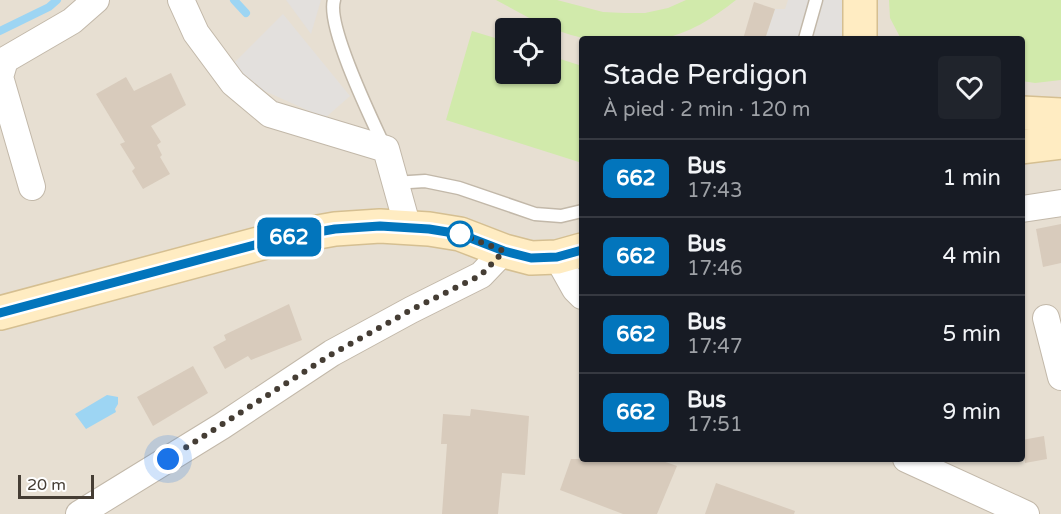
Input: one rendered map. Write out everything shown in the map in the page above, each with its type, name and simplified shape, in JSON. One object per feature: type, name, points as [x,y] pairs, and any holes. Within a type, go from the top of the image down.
[{"type":"main road","points":[[860,0],[860,36]]},
{"type":"main road","points":[[1025,113],[1061,115]]},
{"type":"main road","points":[[1025,147],[1061,142]]},
{"type":"main road","points":[[0,313],[273,240],[335,229],[380,226],[460,234],[504,251],[531,258],[569,253]]},
{"type":"street","points":[[32,187],[0,77],[5,60],[72,21],[96,0]]},
{"type":"street","points":[[181,0],[196,33],[233,82],[270,114],[386,149],[408,228]]},
{"type":"street","points":[[1025,209],[1061,203]]},
{"type":"street","points":[[79,514],[222,426],[332,354],[411,310],[481,275],[504,251]]},
{"type":"street","points":[[569,253],[575,290],[579,293]]},
{"type":"street","points":[[1046,318],[1061,377]]},
{"type":"street","points":[[920,463],[961,486],[1026,514]]},
{"type":"street","points":[[961,486],[981,514]]},
{"type":"lane","points":[[334,0],[332,7],[337,29],[358,90],[386,149]]},
{"type":"lane","points":[[806,36],[816,0]]},
{"type":"lane","points":[[394,183],[425,181],[459,188],[536,214],[561,216],[579,212]]},
{"type":"shaded area","points":[[0,0],[1061,0],[1061,514],[0,514]]},
{"type":"shaded area","points":[[286,0],[321,0],[311,34]]},
{"type":"shaded area","points":[[788,0],[845,0],[845,23],[842,36],[766,36],[775,9],[785,9]]},
{"type":"shaded area","points":[[283,14],[350,96],[325,118],[251,85],[234,63]]},
{"type":"green space","points":[[496,0],[557,0],[603,12],[645,13],[668,8],[686,0],[736,0],[700,24],[674,36],[579,37],[561,32],[561,18],[529,18]]},
{"type":"green space","points":[[889,0],[1061,0],[1061,80],[1035,83],[1025,81],[1025,36],[899,36],[890,18]]},
{"type":"green space","points":[[472,31],[495,38],[495,84],[561,84],[561,59],[579,65],[579,162],[446,120]]},
{"type":"water","points":[[107,395],[118,397],[116,412],[86,429],[75,414]]},
{"type":"building","points":[[754,2],[775,9],[766,36],[744,36]]},
{"type":"building","points":[[171,73],[186,105],[151,126],[161,142],[157,145],[162,155],[160,157],[170,174],[143,189],[132,171],[135,168],[120,144],[125,142],[96,94],[126,77],[134,91]]},
{"type":"building","points":[[1061,224],[1061,263],[1043,267],[1036,229]]},
{"type":"building","points":[[289,304],[302,340],[251,360],[248,356],[225,369],[213,347],[226,340],[224,335]]},
{"type":"building","points":[[193,366],[208,393],[153,426],[137,397]]},
{"type":"building","points":[[471,409],[529,416],[525,475],[502,473],[498,514],[442,514],[447,444],[441,444],[443,414],[470,416]]},
{"type":"building","points":[[1044,436],[1047,459],[1025,463],[1025,439]]},
{"type":"building","points":[[571,459],[579,459],[579,462],[666,462],[677,466],[657,514],[623,514],[560,490]]},
{"type":"building","points":[[716,483],[795,511],[794,514],[705,514]]},
{"type":"waterway","points":[[0,31],[49,7],[57,0]]},
{"type":"waterway","points":[[234,0],[246,13]]},
{"type":"bus line","name":"662","points":[[0,313],[273,240],[335,229],[380,226],[429,229],[460,234],[504,251],[531,258],[557,257],[579,251]]},
{"type":"route","points":[[168,459],[332,354],[411,310],[481,275],[504,251],[460,234]]}]
